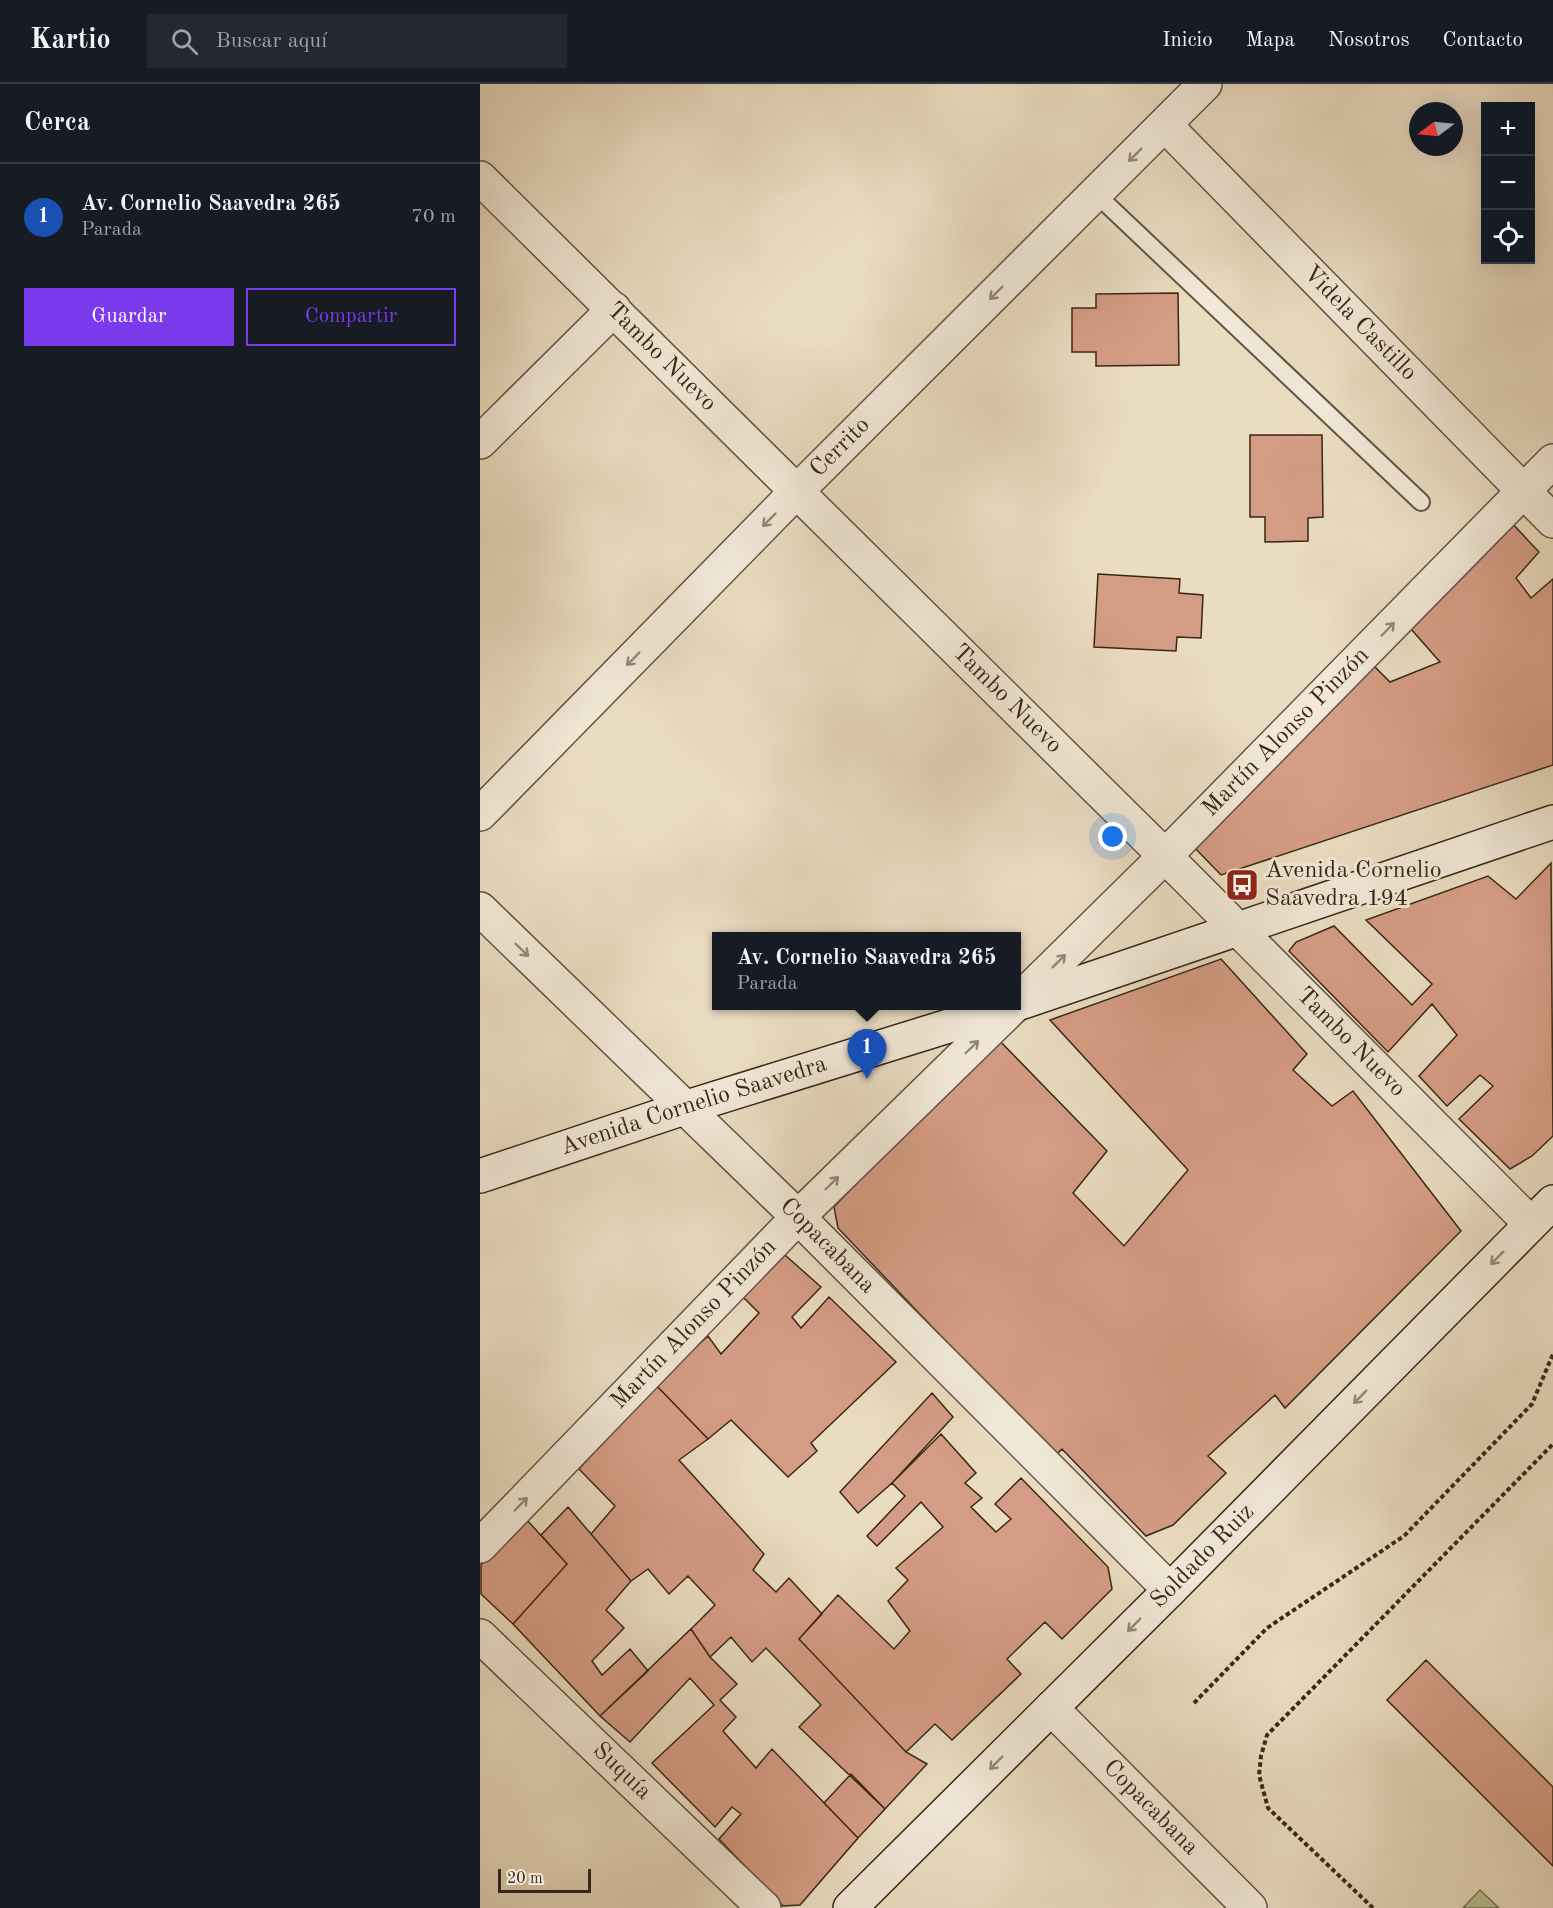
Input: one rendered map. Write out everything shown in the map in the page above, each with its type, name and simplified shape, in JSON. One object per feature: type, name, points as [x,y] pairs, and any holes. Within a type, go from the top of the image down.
[{"type":"street","name":"Cerrito","points":[[480,814],[796,492],[1205,84]]},
{"type":"street","name":"Videla Castillo","points":[[1165,125],[1553,521]]},
{"type":"street","name":"Tambo Nuevo","points":[[480,178],[1237,928],[1542,1213]]},
{"type":"street","points":[[480,441],[614,309]]},
{"type":"street","name":"Martín Alonso Pinzón","points":[[1021,998],[1166,856],[1553,461]]},
{"type":"street","name":"Avenida Cornelio Saavedra","points":[[1021,1002],[1553,822]]},
{"type":"street","name":"Copacabana","points":[[480,909],[798,1217],[1170,1590]]},
{"type":"street","name":"Avenida Cornelio Saavedra","points":[[480,1176],[684,1108],[996,1010]]},
{"type":"street","name":"Martín Alonso Pinzón","points":[[480,1546],[798,1217],[1009,1010]]},
{"type":"street","name":"Soldado Ruiz","points":[[850,1908],[1170,1590],[1542,1213]]},
{"type":"street","name":"Suquía","points":[[480,1636],[764,1908]]},
{"type":"street","name":"Copacabana","points":[[1051,1708],[1250,1908]]},
{"type":"lane","points":[[1096,194],[1421,502]]},
{"type":"path","points":[[1194,1703],[1267,1628],[1404,1536],[1532,1404],[1553,1354]]},
{"type":"path","points":[[1373,1908],[1268,1808],[1259,1775],[1260,1756],[1267,1735],[1553,1444]]},
{"type":"green space","points":[[1480,1890],[1499,1908],[1463,1908]]},
{"type":"building","points":[[1178,293],[1179,365],[1096,366],[1096,352],[1072,352],[1072,308],[1096,308],[1096,294]]},
{"type":"building","points":[[1250,435],[1322,435],[1323,517],[1308,518],[1308,541],[1265,542],[1265,517],[1250,517]]},
{"type":"building","points":[[1508,519],[1539,552],[1516,578],[1531,598],[1553,579],[1553,765],[1221,875],[1191,844],[1369,661],[1390,682],[1440,662],[1404,621]]},
{"type":"building","points":[[1098,574],[1180,579],[1179,593],[1203,595],[1201,638],[1177,637],[1176,651],[1094,647]]},
{"type":"building","points":[[1551,863],[1553,1136],[1532,1156],[1510,1169],[1459,1119],[1493,1086],[1480,1075],[1447,1106],[1419,1076],[1457,1035],[1432,1004],[1388,1052],[1289,951],[1296,942],[1334,926],[1412,1005],[1432,984],[1366,920],[1488,876],[1516,899]]},
{"type":"building","points":[[1221,959],[1307,1054],[1293,1070],[1332,1106],[1353,1091],[1461,1231],[1285,1408],[1275,1395],[1208,1456],[1226,1473],[1173,1525],[1146,1536],[1062,1449],[1055,1456],[838,1228],[834,1207],[995,1036],[1107,1151],[1073,1193],[1124,1246],[1188,1170],[1050,1020]]},
{"type":"building","points":[[785,1255],[821,1287],[792,1317],[801,1328],[829,1297],[896,1362],[811,1443],[817,1451],[788,1477],[731,1420],[708,1439],[655,1384],[708,1336],[721,1354],[759,1313],[743,1297]]},
{"type":"building","points":[[655,1384],[708,1439],[679,1460],[764,1554],[753,1570],[776,1592],[789,1578],[822,1614],[799,1639],[906,1752],[927,1764],[885,1809],[799,1727],[821,1705],[766,1648],[752,1662],[731,1637],[710,1657],[691,1629],[715,1605],[688,1576],[669,1594],[648,1569],[631,1581],[591,1534],[615,1506],[579,1469]]},
{"type":"building","points":[[932,1393],[953,1417],[892,1483],[858,1513],[840,1492]]},
{"type":"building","points":[[941,1434],[976,1473],[965,1483],[982,1498],[971,1507],[996,1532],[1011,1519],[995,1504],[1021,1478],[1108,1567],[1112,1589],[1062,1639],[1045,1622],[1007,1659],[1021,1674],[952,1740],[935,1724],[906,1752],[799,1639],[838,1595],[894,1649],[910,1631],[888,1601],[908,1580],[896,1568],[943,1527],[921,1502],[877,1546],[867,1536],[905,1496],[892,1483]]},
{"type":"building","points":[[568,1507],[631,1581],[606,1610],[624,1628],[592,1661],[602,1675],[630,1649],[648,1671],[600,1716],[513,1624],[567,1564],[541,1535]]},
{"type":"building","points":[[526,1519],[567,1564],[513,1624],[481,1594],[481,1565]]},
{"type":"building","points":[[691,1629],[710,1657],[737,1684],[720,1700],[736,1717],[723,1731],[756,1768],[772,1749],[858,1838],[800,1905],[783,1906],[719,1839],[741,1814],[732,1807],[715,1827],[652,1763],[714,1705],[690,1678],[630,1742],[600,1716]]},
{"type":"building","points":[[1426,1660],[1553,1787],[1553,1866],[1387,1700]]},
{"type":"building","points":[[851,1774],[885,1809],[858,1838],[824,1803]]},
{"type":"place","name":"Avenida Cornelio Saavedra 194","points":[[1242,885]]},
{"type":"place","name":"Av. Cornelio Saavedra 265","points":[[867,1079]]}]
